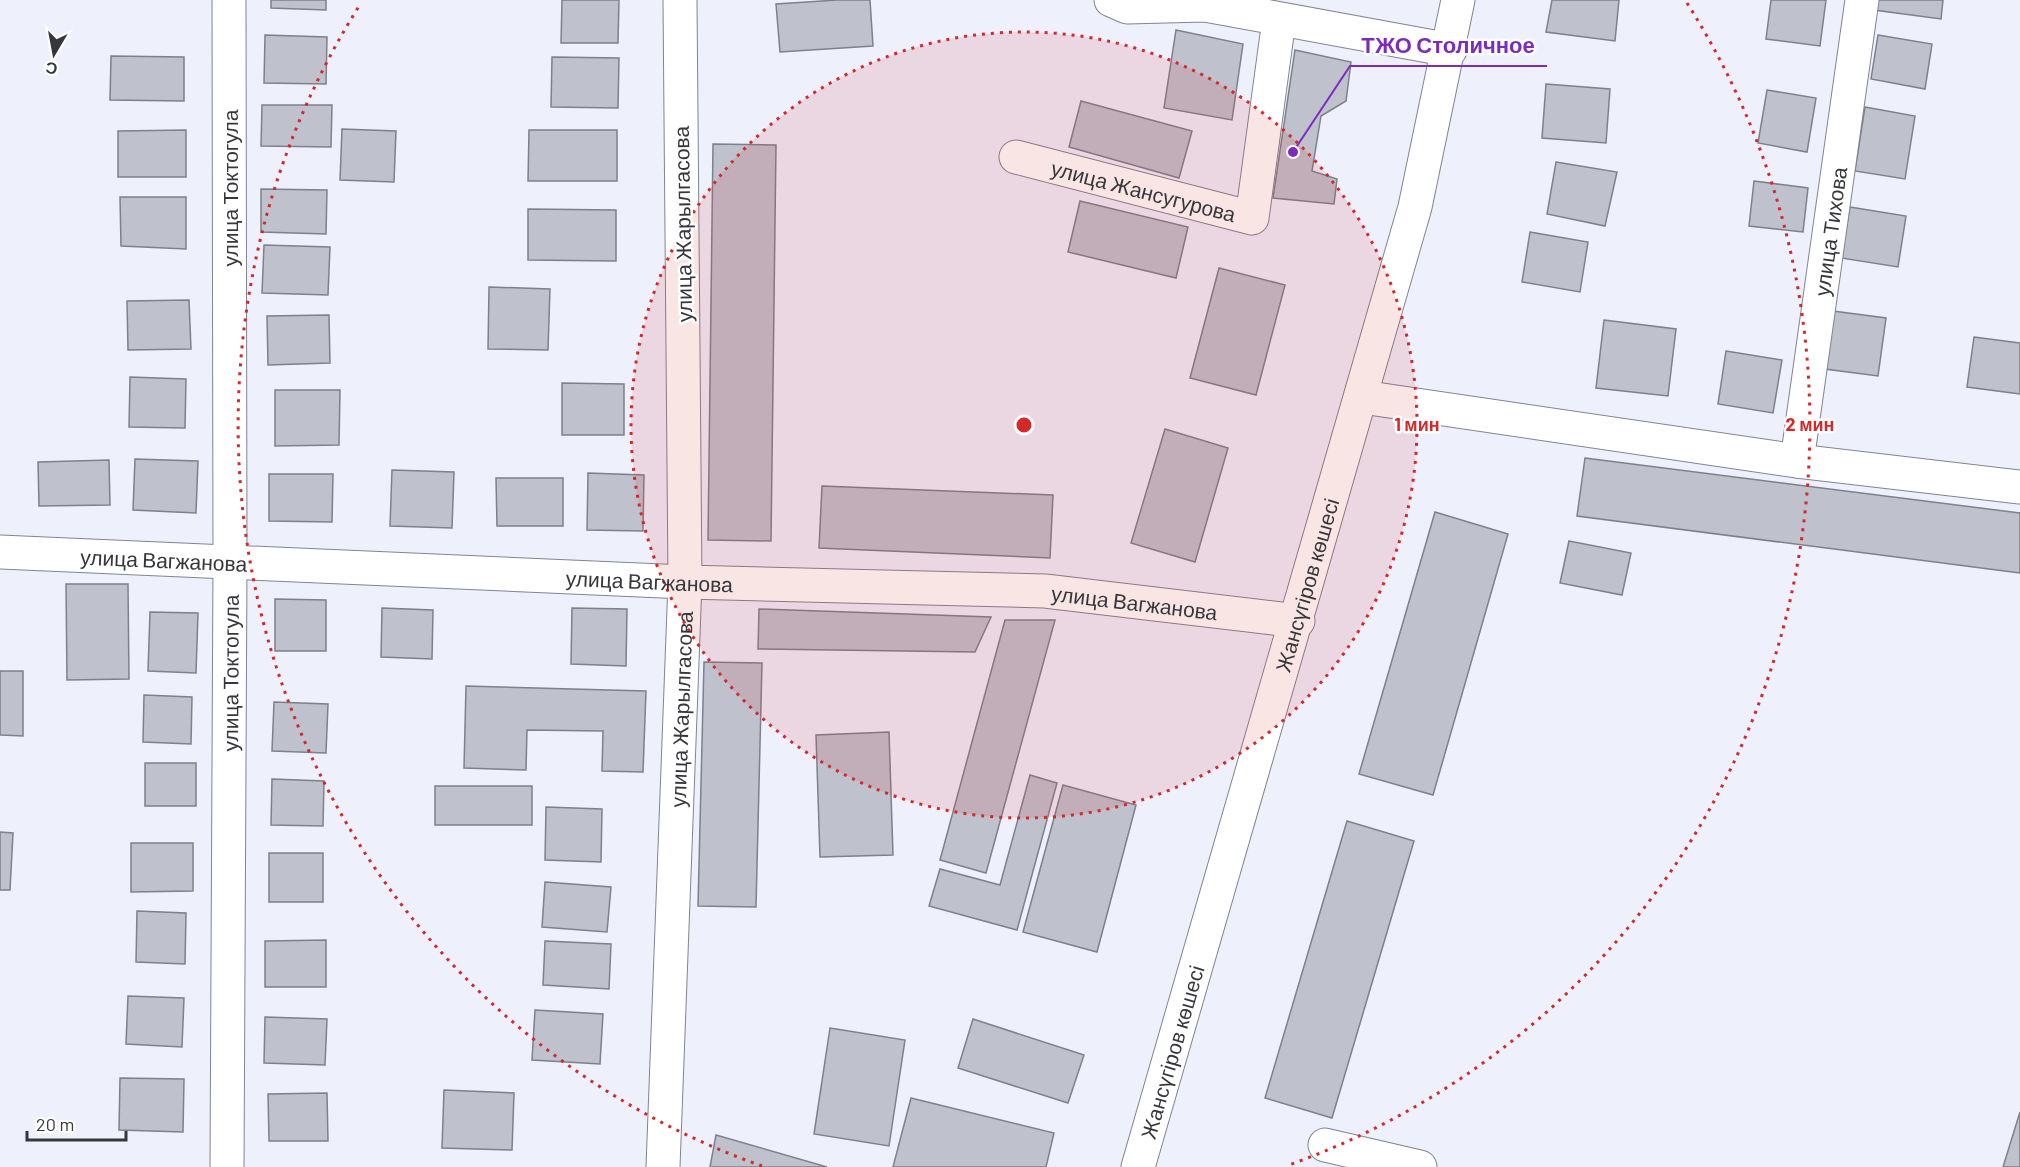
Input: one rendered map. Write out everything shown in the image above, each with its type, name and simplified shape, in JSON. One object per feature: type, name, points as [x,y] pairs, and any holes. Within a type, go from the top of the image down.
[{"type":"street","name":"улица Токтогула","points":[[227,1167],[230,563],[229,0]]},
{"type":"street","name":"улица Жарылгасова","points":[[663,1167],[685,582],[680,0]]},
{"type":"street","points":[[1111,0],[1127,7],[1205,5],[1450,50]]},
{"type":"street","name":"Жансүгіров көшесі","points":[[1138,1167],[1298,621],[1415,207],[1450,50],[1458,0]]},
{"type":"street","name":"улица Тихова","points":[[1797,461],[1862,0]]},
{"type":"street","name":"улица Жансугурова","points":[[1016,157],[1252,218],[1279,20]]},
{"type":"street","points":[[1362,397],[1797,461],[2020,487]]},
{"type":"street","name":"улица Вагжанова","points":[[0,552],[64,553],[230,563],[685,582],[1045,591],[1298,621]]},
{"type":"street","points":[[1324,1145],[1420,1167]]},
{"type":"building","points":[[271,0],[326,0],[326,10],[271,8]]},
{"type":"building","points":[[562,0],[619,0],[618,43],[561,43]]},
{"type":"building","points":[[870,0],[873,46],[780,52],[776,4]]},
{"type":"building","points":[[1552,0],[1619,0],[1615,41],[1546,32]]},
{"type":"building","points":[[1771,0],[1826,0],[1820,46],[1766,39]]},
{"type":"building","points":[[1876,0],[1943,0],[1941,19],[1874,10]]},
{"type":"building","points":[[1176,30],[1243,44],[1232,120],[1164,108]]},
{"type":"building","points":[[265,35],[327,37],[326,84],[264,83]]},
{"type":"building","points":[[1878,35],[1932,44],[1925,89],[1871,79]]},
{"type":"building","points":[[1295,50],[1351,62],[1346,101],[1321,116],[1312,171],[1337,179],[1334,204],[1273,198]]},
{"type":"building","points":[[111,56],[184,57],[184,101],[110,100]]},
{"type":"building","points":[[552,57],[619,58],[618,108],[551,107]]},
{"type":"building","points":[[1546,84],[1610,89],[1606,143],[1542,138]]},
{"type":"building","points":[[1767,90],[1816,98],[1807,152],[1758,143]]},
{"type":"building","points":[[1081,101],[1192,131],[1179,178],[1069,147]]},
{"type":"building","points":[[262,105],[332,105],[331,147],[261,146]]},
{"type":"building","points":[[1865,107],[1915,116],[1905,179],[1855,171]]},
{"type":"building","points":[[342,129],[396,131],[394,182],[340,180]]},
{"type":"building","points":[[186,130],[186,177],[118,177],[118,131]]},
{"type":"building","points":[[529,130],[617,130],[617,181],[528,181]]},
{"type":"building","points":[[713,144],[776,145],[771,541],[708,540]]},
{"type":"building","points":[[1556,162],[1617,172],[1605,226],[1547,214]]},
{"type":"building","points":[[1754,181],[1808,188],[1803,232],[1749,226]]},
{"type":"building","points":[[261,189],[327,190],[326,234],[261,232]]},
{"type":"building","points":[[120,197],[186,197],[186,249],[121,246]]},
{"type":"building","points":[[1080,201],[1188,227],[1176,278],[1068,252]]},
{"type":"building","points":[[1850,207],[1906,216],[1898,267],[1841,258]]},
{"type":"building","points":[[528,209],[616,210],[616,261],[528,260]]},
{"type":"building","points":[[1530,232],[1588,242],[1580,292],[1522,282]]},
{"type":"building","points":[[264,245],[330,247],[328,295],[262,293]]},
{"type":"building","points":[[1219,268],[1285,285],[1256,395],[1190,378]]},
{"type":"building","points":[[489,287],[550,289],[548,350],[488,349]]},
{"type":"building","points":[[189,300],[191,349],[128,350],[127,301]]},
{"type":"building","points":[[1833,311],[1886,318],[1878,376],[1825,369]]},
{"type":"building","points":[[329,315],[330,363],[268,365],[267,316]]},
{"type":"building","points":[[1604,320],[1676,329],[1668,396],[1596,388]]},
{"type":"building","points":[[1974,337],[2020,343],[2020,394],[1967,387]]},
{"type":"building","points":[[1726,351],[1782,360],[1773,413],[1718,404]]},
{"type":"building","points":[[130,377],[186,379],[185,428],[129,427]]},
{"type":"building","points":[[562,383],[624,384],[624,435],[562,435]]},
{"type":"building","points":[[275,390],[340,390],[339,445],[275,446]]},
{"type":"building","points":[[1165,429],[1228,448],[1195,562],[1131,543]]},
{"type":"building","points":[[1585,458],[2020,513],[2020,573],[1577,516]]},
{"type":"building","points":[[135,459],[198,461],[196,513],[133,510]]},
{"type":"building","points":[[109,460],[110,505],[39,506],[38,462]]},
{"type":"building","points":[[392,470],[454,472],[452,528],[390,526]]},
{"type":"building","points":[[588,473],[644,475],[643,531],[587,530]]},
{"type":"building","points":[[269,474],[333,474],[332,522],[269,521]]},
{"type":"building","points":[[496,478],[563,478],[563,526],[497,526]]},
{"type":"building","points":[[822,486],[1053,495],[1050,558],[819,548]]},
{"type":"building","points":[[1435,512],[1508,534],[1433,795],[1359,774]]},
{"type":"building","points":[[1569,541],[1631,553],[1622,595],[1560,583]]},
{"type":"building","points":[[66,584],[128,584],[129,679],[67,680]]},
{"type":"building","points":[[275,599],[326,600],[326,651],[275,651]]},
{"type":"building","points":[[382,608],[433,610],[432,659],[381,657]]},
{"type":"building","points":[[572,608],[627,609],[626,666],[571,664]]},
{"type":"building","points":[[759,609],[991,617],[975,652],[758,649]]},
{"type":"building","points":[[150,612],[198,613],[196,673],[148,671]]},
{"type":"building","points":[[1005,620],[1055,620],[986,873],[940,860]]},
{"type":"building","points":[[704,662],[762,663],[756,907],[698,906]]},
{"type":"building","points":[[0,671],[23,671],[23,736],[0,735]]},
{"type":"building","points":[[466,686],[646,691],[643,772],[602,771],[603,731],[527,730],[526,770],[464,768]]},
{"type":"building","points":[[144,695],[192,697],[191,744],[143,742]]},
{"type":"building","points":[[274,702],[328,704],[326,753],[272,751]]},
{"type":"building","points":[[889,732],[893,855],[820,857],[816,735]]},
{"type":"building","points":[[145,763],[196,763],[196,806],[145,806]]},
{"type":"building","points":[[1030,775],[1057,783],[1017,930],[929,906],[940,869],[1000,885]]},
{"type":"building","points":[[272,779],[324,781],[323,826],[271,825]]},
{"type":"building","points":[[1063,785],[1136,805],[1097,952],[1023,932]]},
{"type":"building","points":[[435,786],[532,786],[532,825],[435,825]]},
{"type":"building","points":[[546,807],[602,809],[601,862],[545,860]]},
{"type":"building","points":[[1347,821],[1414,841],[1332,1118],[1265,1098]]},
{"type":"building","points":[[0,832],[13,833],[10,890],[0,890]]},
{"type":"building","points":[[131,843],[193,843],[193,891],[131,892]]},
{"type":"building","points":[[269,853],[323,853],[323,902],[269,902]]},
{"type":"building","points":[[545,882],[611,887],[607,932],[542,927]]},
{"type":"building","points":[[137,911],[186,913],[185,964],[136,962]]},
{"type":"building","points":[[326,940],[326,987],[265,987],[265,941]]},
{"type":"building","points":[[545,941],[611,944],[609,989],[543,985]]},
{"type":"building","points":[[128,996],[184,998],[182,1047],[126,1044]]},
{"type":"building","points":[[535,1010],[603,1014],[600,1064],[532,1060]]},
{"type":"building","points":[[265,1017],[327,1019],[325,1065],[264,1063]]},
{"type":"building","points":[[973,1019],[1084,1055],[1068,1103],[958,1068]]},
{"type":"building","points":[[830,1028],[905,1040],[889,1146],[814,1134]]},
{"type":"building","points":[[120,1078],[184,1079],[183,1132],[119,1130]]},
{"type":"building","points":[[444,1090],[514,1093],[512,1150],[442,1148]]},
{"type":"building","points":[[327,1093],[328,1141],[269,1141],[268,1094]]},
{"type":"building","points":[[911,1098],[1054,1133],[1046,1167],[893,1167]]},
{"type":"building","points":[[2020,1112],[2020,1167],[2003,1167]]},
{"type":"building","points":[[716,1135],[827,1167],[710,1167]]},
{"type":"place","name":"ТЖО Столичное","points":[[1293,152]]}]
